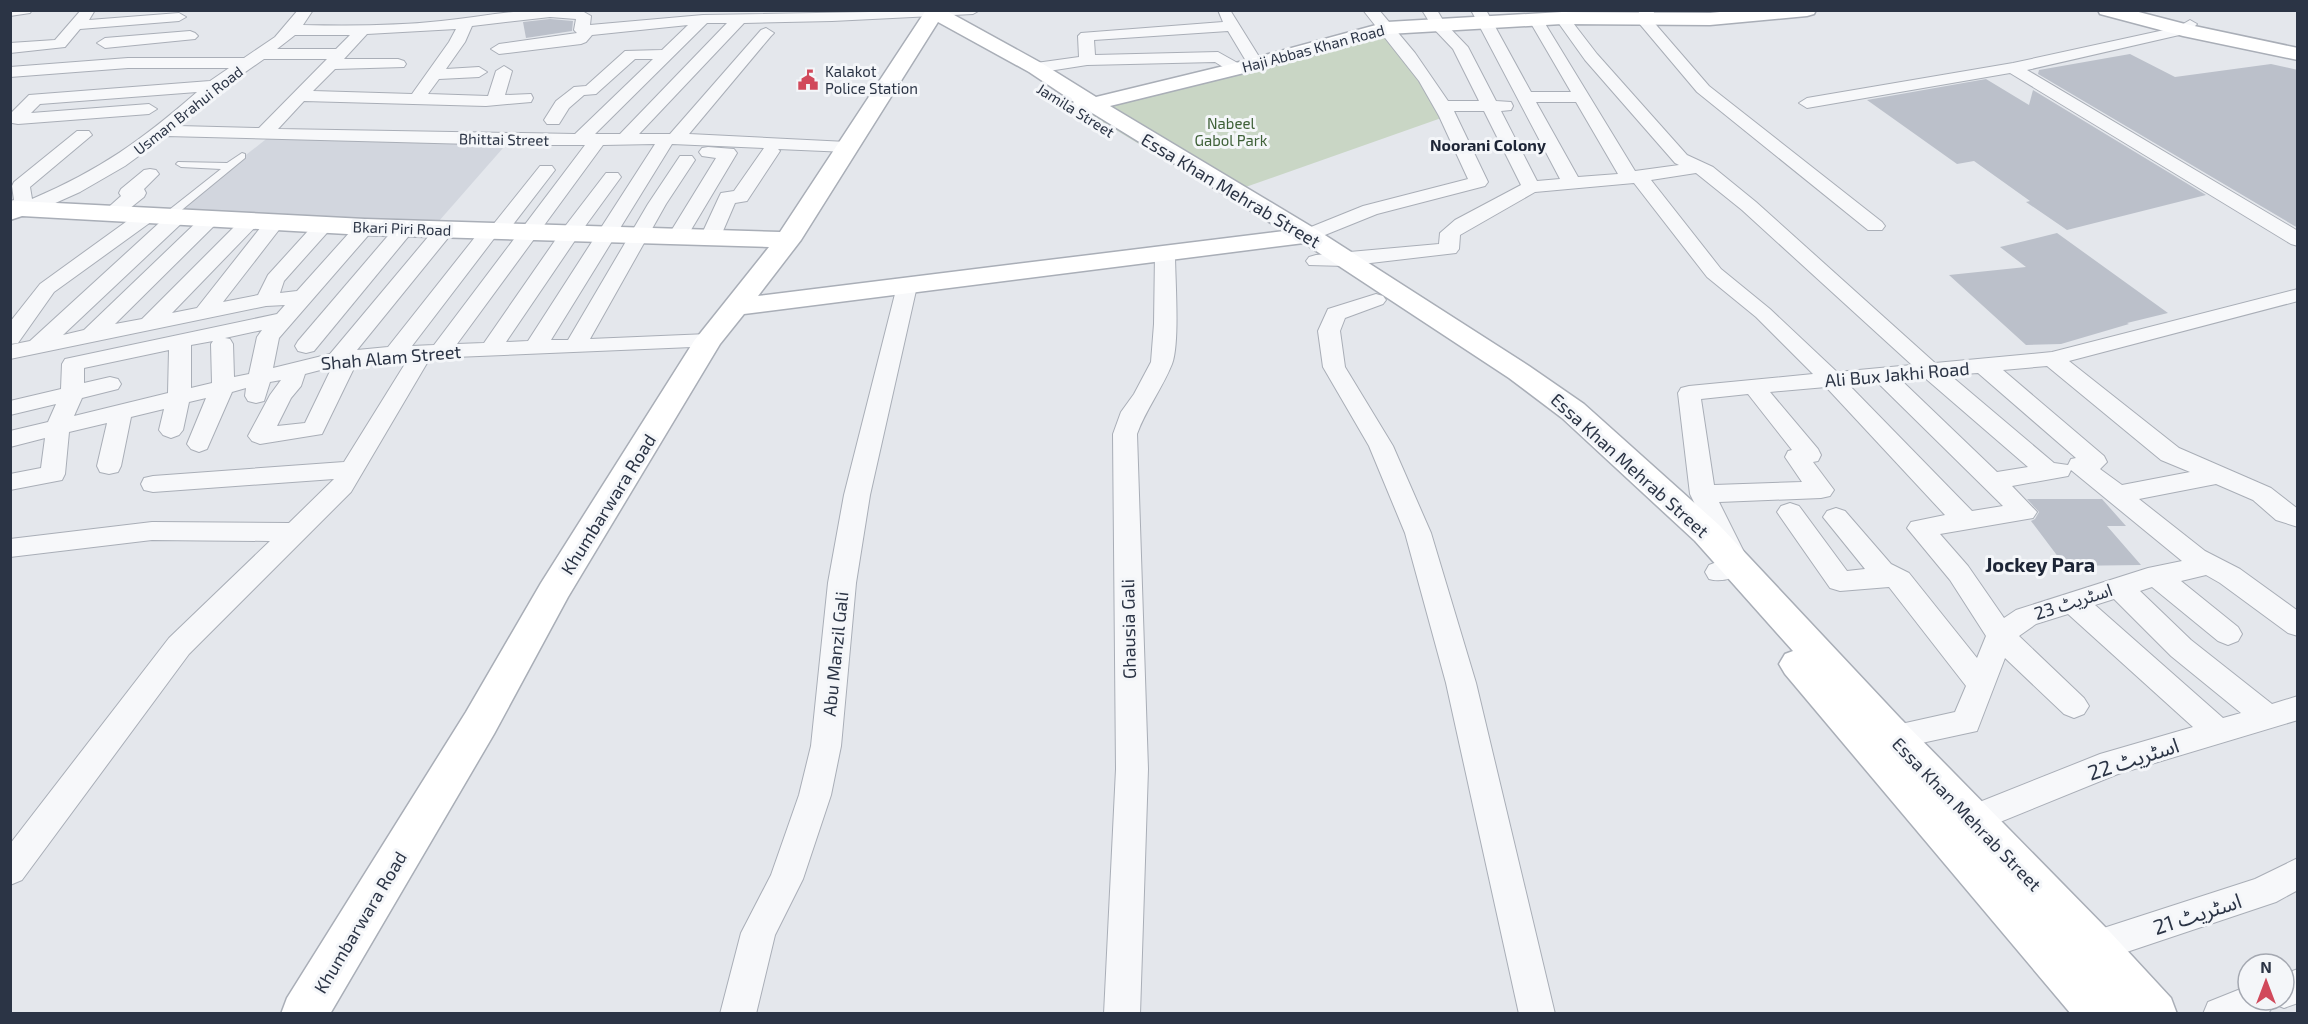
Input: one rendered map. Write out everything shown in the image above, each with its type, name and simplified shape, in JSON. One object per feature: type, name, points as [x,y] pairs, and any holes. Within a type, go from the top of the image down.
[{"type":"main road","name":"Haji Abbas Khan Road","points":[[1083,106],[1433,18],[1593,14],[1713,15],[1807,10]]},
{"type":"main road","points":[[2107,10],[2298,54]]},
{"type":"main road","points":[[2135,10],[2186,27],[2298,47]]},
{"type":"main road","name":"Essa Khan Mehrab Street","points":[[932,15],[1036,68],[1083,106],[1314,249],[1520,372],[1573,411],[1707,533],[1727,568],[2102,1014]]},
{"type":"main road","name":"Jamila Street","points":[[932,15],[1009,70],[1083,106]]},
{"type":"main road","name":"Khumbarwara Road","points":[[304,1014],[480,723],[554,592],[708,340],[788,240],[932,15]]},
{"type":"main road","name":"Bkari Piri Road","points":[[16,209],[365,227],[788,240]]},
{"type":"main road","name":"Essa Khan Mehrab Street","points":[[1314,249],[1376,300],[1530,400],[1577,437],[1727,568],[1973,819],[2154,1014]]},
{"type":"main road","points":[[735,307],[1165,254],[1314,249]]},
{"type":"street","points":[[10,12],[26,10]]},
{"type":"street","points":[[10,48],[60,44],[78,25],[88,10]]},
{"type":"street","name":"Usman Brahui Road","points":[[16,209],[69,191],[119,161],[162,131],[215,86],[291,30],[298,24],[306,10]]},
{"type":"street","points":[[428,27],[433,10]]},
{"type":"street","points":[[499,49],[582,41],[659,17],[703,20],[766,33],[973,10]]},
{"type":"street","points":[[1223,10],[1233,26],[1246,66]]},
{"type":"street","points":[[1314,249],[1358,213],[1479,182],[1442,106],[1387,28],[1370,10]]},
{"type":"street","points":[[291,30],[428,27],[529,12],[548,12],[584,16],[582,41]]},
{"type":"street","points":[[682,41],[728,25],[782,14],[932,15]]},
{"type":"street","points":[[1638,15],[1703,89],[1875,226]]},
{"type":"street","points":[[1482,16],[1571,182]]},
{"type":"street","points":[[1542,16],[1580,97],[1634,177],[1714,273],[1763,313],[1832,380],[1934,490],[1965,520]]},
{"type":"street","points":[[1542,16],[1591,57],[1682,159],[1707,171],[1749,206],[1931,371],[2049,472]]},
{"type":"street","points":[[78,25],[179,17]]},
{"type":"street","points":[[1433,18],[1460,46],[1531,187]]},
{"type":"street","points":[[137,40],[155,19]]},
{"type":"street","points":[[93,56],[126,20]]},
{"type":"street","points":[[10,870],[179,646],[342,486],[432,352],[530,232],[588,140],[703,20]]},
{"type":"street","points":[[417,99],[457,42],[465,23]]},
{"type":"street","points":[[625,139],[728,25]]},
{"type":"street","points":[[1087,60],[1086,36],[1148,26],[1233,26]]},
{"type":"street","points":[[619,49],[622,27]]},
{"type":"street","points":[[1808,103],[2013,68],[2186,27]]},
{"type":"street","points":[[265,132],[363,30]]},
{"type":"street","points":[[535,348],[671,139],[766,33]]},
{"type":"street","points":[[105,43],[190,36]]},
{"type":"street","points":[[553,120],[562,105],[580,90],[590,91],[631,54],[668,55]]},
{"type":"street","points":[[12,74],[202,57],[334,59],[369,64],[398,64]]},
{"type":"street","points":[[1036,68],[1087,60],[1218,57],[1246,66]]},
{"type":"street","points":[[336,97],[369,64]]},
{"type":"street","points":[[2013,68],[2298,240]]},
{"type":"street","points":[[456,139],[482,110],[504,71]]},
{"type":"street","points":[[433,75],[479,72]]},
{"type":"street","points":[[85,96],[102,77]]},
{"type":"street","points":[[14,121],[35,99],[215,86]]},
{"type":"street","points":[[298,96],[417,99],[482,110],[525,98]]},
{"type":"street","points":[[1442,106],[1490,106],[1580,97]]},
{"type":"street","points":[[14,121],[149,109]]},
{"type":"street","name":"Bhittai Street","points":[[162,131],[275,132],[278,135],[456,139],[671,139],[847,147]]},
{"type":"street","points":[[16,209],[23,200],[21,186],[83,135]]},
{"type":"street","points":[[710,237],[728,197],[740,197],[771,151]]},
{"type":"street","points":[[678,236],[728,153],[708,152]]},
{"type":"street","points":[[575,346],[657,204],[686,160]]},
{"type":"street","points":[[109,187],[140,161],[119,161]]},
{"type":"street","points":[[1314,249],[1449,249],[1450,233],[1462,224],[1531,187],[1634,177],[1699,167]]},
{"type":"street","points":[[395,353],[546,170]]},
{"type":"street","points":[[112,213],[137,193],[128,193],[150,174]]},
{"type":"street","points":[[490,350],[570,233],[612,177]]},
{"type":"street","points":[[10,338],[47,288],[164,216]]},
{"type":"street","points":[[37,346],[164,216]]},
{"type":"street","points":[[92,335],[211,219]]},
{"type":"street","points":[[205,312],[263,221]]},
{"type":"street","points":[[150,323],[263,221]]},
{"type":"street","points":[[266,300],[275,279],[324,225]]},
{"type":"street","points":[[259,386],[268,337],[365,227]]},
{"type":"street","points":[[306,346],[405,228]]},
{"type":"street","points":[[296,368],[290,386],[281,395],[260,436],[314,429],[346,352],[445,230]]},
{"type":"street","name":"Ghausia Gali","points":[[1122,1014],[1132,770],[1125,434],[1133,412],[1145,396],[1162,362],[1165,324],[1165,254]]},
{"type":"street","name":"Abu Manzil Gali","points":[[738,1014],[758,933],[786,879],[817,785],[826,747],[842,583],[857,495],[907,286]]},
{"type":"street","name":"Ali Bux Jakhi Road","points":[[1727,568],[1703,494],[1689,393],[2052,359],[2298,295]]},
{"type":"street","points":[[10,352],[266,300],[304,297]]},
{"type":"street","points":[[1376,300],[1336,314],[1329,331],[1334,367],[1382,446],[1418,533],[1461,683],[1537,1014]]},
{"type":"street","points":[[10,482],[53,474],[58,427],[72,393],[74,364],[284,319]]},
{"type":"street","points":[[171,430],[179,396],[180,340]]},
{"type":"street","name":"Shah Alam Street","points":[[10,439],[223,385],[259,386],[296,368],[346,352],[432,352],[708,340]]},
{"type":"street","points":[[199,444],[223,385],[222,344]]},
{"type":"street","points":[[266,351],[306,346],[346,352]]},
{"type":"street","points":[[2052,359],[2170,454],[2262,494],[2285,514],[2298,518]]},
{"type":"street","points":[[1984,366],[2095,462],[1992,481]]},
{"type":"street","points":[[1882,375],[2024,512],[1920,528],[1959,573],[2000,635],[2074,706]]},
{"type":"street","points":[[14,407],[26,381]]},
{"type":"street","points":[[14,407],[110,384]]},
{"type":"street","points":[[1703,494],[1821,490],[1797,457],[1809,456],[1754,387]]},
{"type":"street","points":[[110,466],[121,411]]},
{"type":"street","points":[[2080,465],[2196,558],[2230,576],[2298,626]]},
{"type":"street","points":[[153,484],[352,470]]},
{"type":"street","points":[[2116,495],[2218,475]]},
{"type":"street","points":[[1790,512],[1840,581],[1892,576]]},
{"type":"street","points":[[1836,517],[1882,571],[1899,580],[1981,684]]},
{"type":"street","points":[[10,548],[152,531],[296,532]]},
{"type":"street","name":"اسٹریٹ 23","points":[[2000,635],[2025,617],[2157,576],[2209,566]]},
{"type":"street","points":[[2157,576],[2228,634]]},
{"type":"street","points":[[2119,587],[2181,648],[2267,717]]},
{"type":"street","points":[[2073,602],[2218,731]]},
{"type":"street","points":[[1894,737],[1966,722],[2000,635]]},
{"type":"street","name":"اسٹریٹ 22","points":[[1973,819],[2111,764],[2298,708]]},
{"type":"street","name":"اسٹریٹ 21","points":[[2094,947],[2264,891],[2298,873]]},
{"type":"street","points":[[2221,1014],[2236,1008]]},
{"type":"lane","points":[[164,216],[242,156]]},
{"type":"lane","points":[[181,164],[229,166]]},
{"type":"shaded area","points":[[275,132],[510,140],[432,229],[169,216]]},
{"type":"green space","name":"Nabeel Gabol Park","points":[[1387,28],[1447,116],[1223,195],[1088,113]]},
{"type":"building","points":[[550,19],[573,21],[572,31],[526,38],[523,22]]},
{"type":"building","points":[[2130,54],[2175,77],[2271,64],[2298,70],[2298,228],[2038,74],[2039,70]]},
{"type":"building","points":[[1986,79],[2029,105],[2033,90],[2206,195],[2067,230],[2026,202],[2030,201],[1974,161],[1957,164],[1867,100]]},
{"type":"building","points":[[2057,233],[2168,313],[2127,323],[2129,324],[2061,344],[2026,345],[1949,275],[2026,267],[2000,247]]},
{"type":"building","points":[[2027,499],[2102,499],[2126,526],[2107,526],[2141,565],[2065,566],[2031,521],[2039,512]]},
{"type":"place","name":"Kalakot Police Station","points":[[808,80]]},
{"type":"district","name":"Noorani Colony","points":[[1488,144]]},
{"type":"district","name":"Jockey Para","points":[[2040,564]]}]
